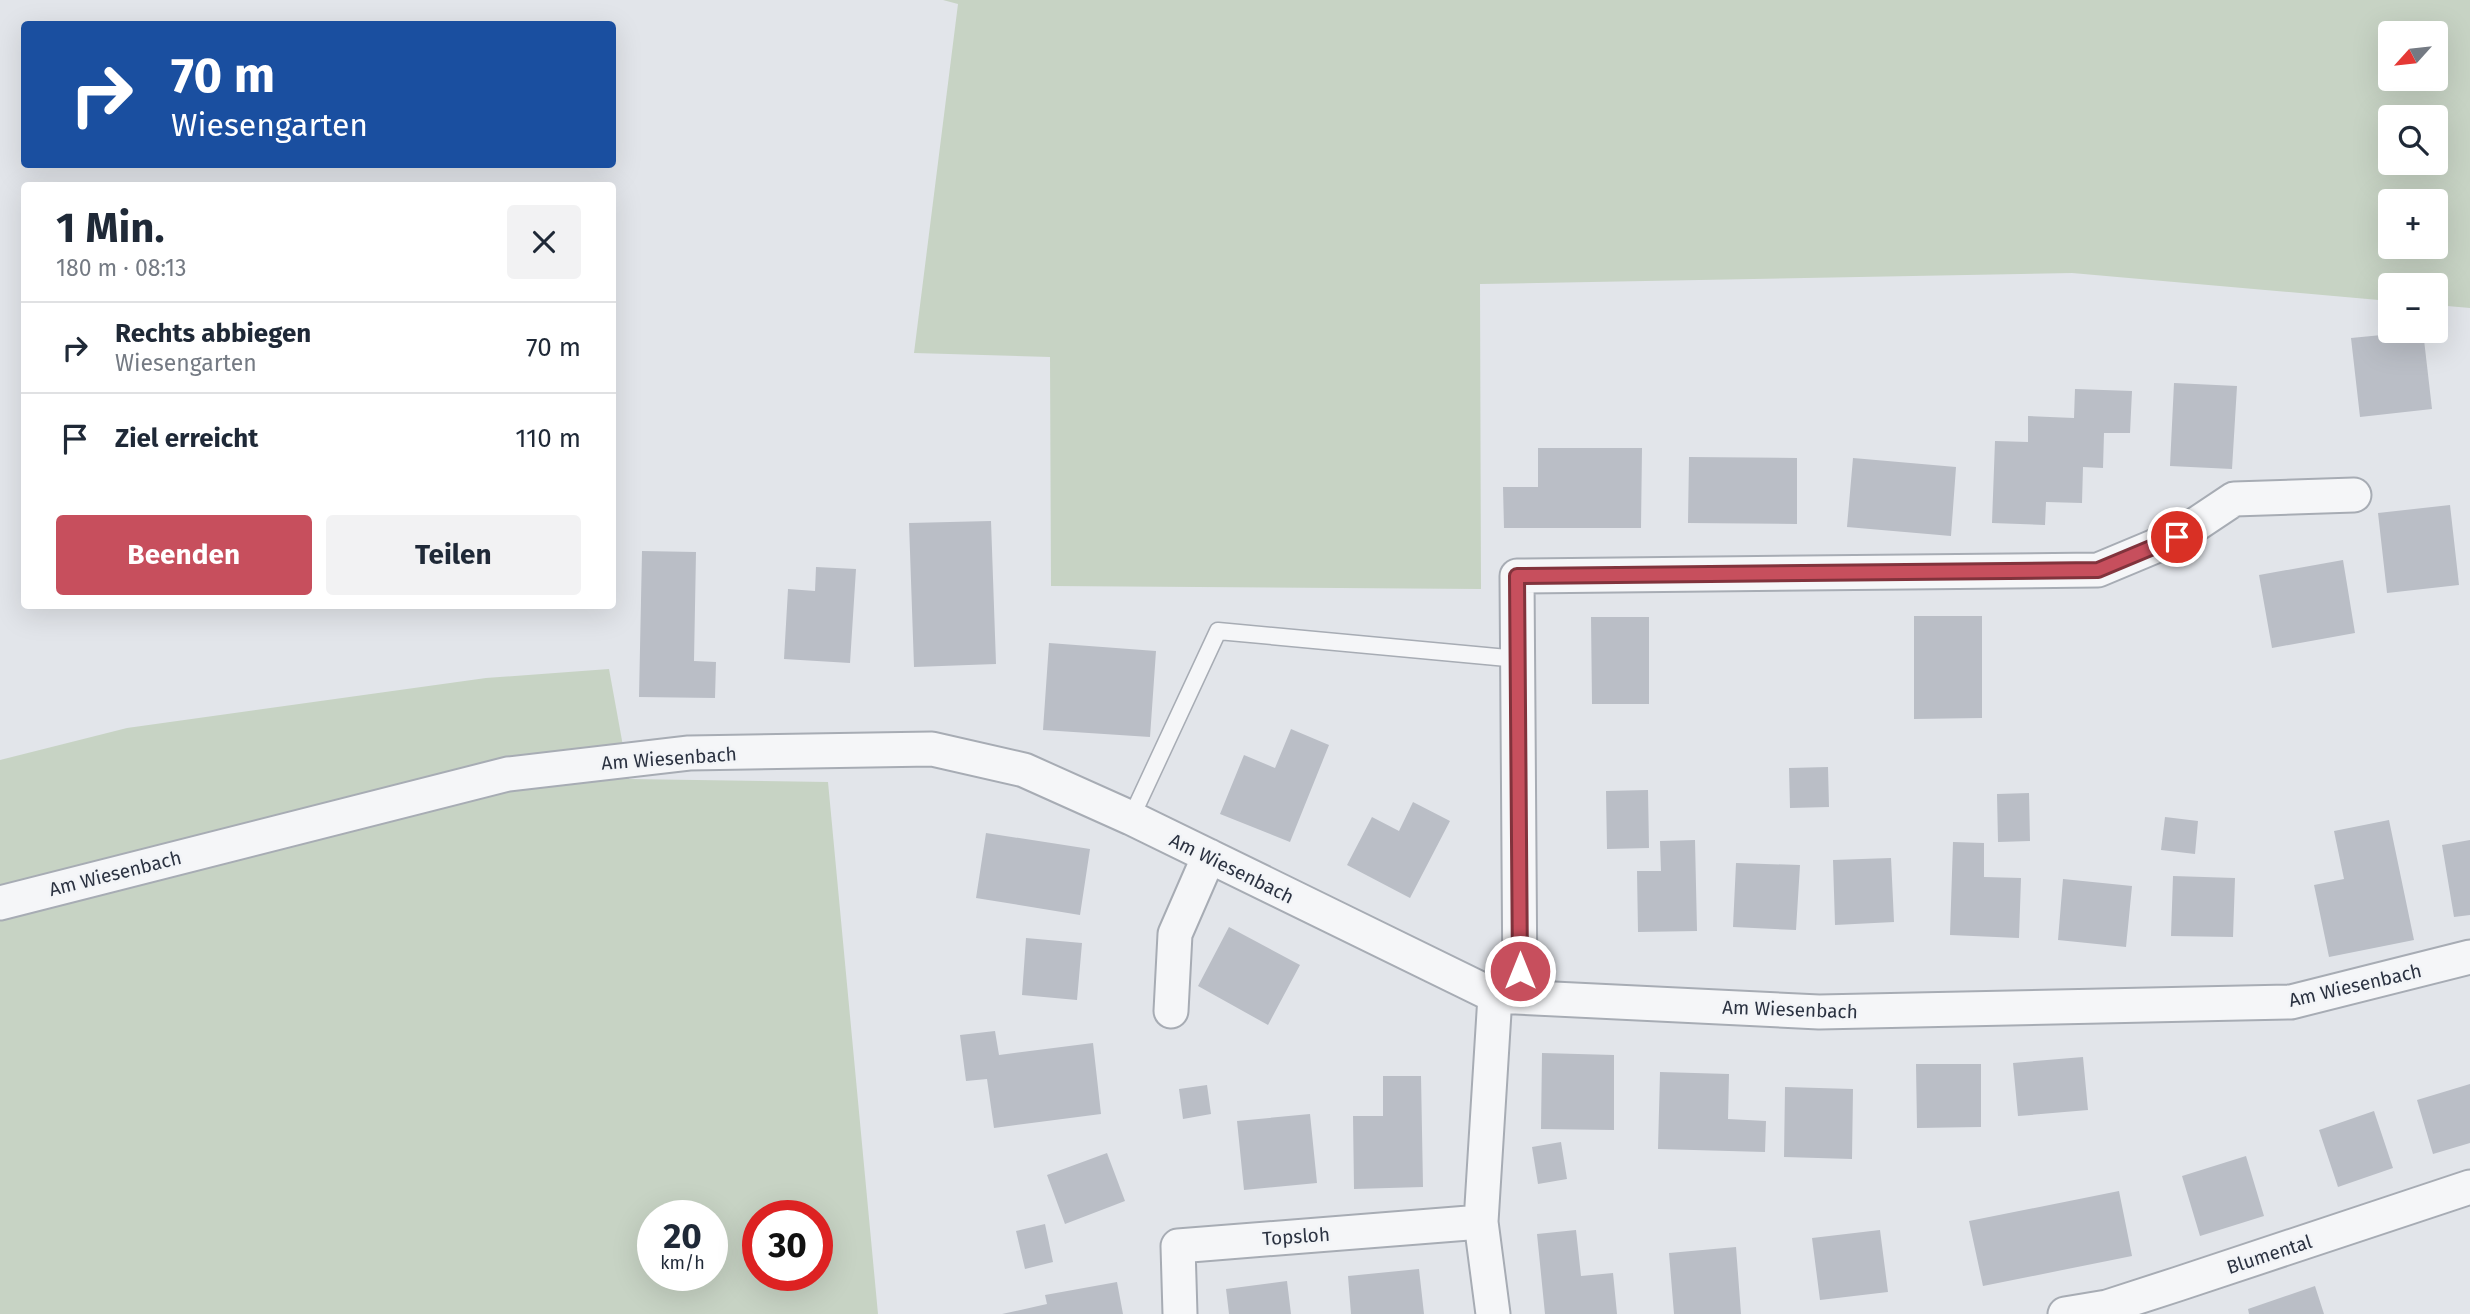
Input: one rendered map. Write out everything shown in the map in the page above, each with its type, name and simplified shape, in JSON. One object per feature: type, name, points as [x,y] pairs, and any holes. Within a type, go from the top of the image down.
[{"type":"street","points":[[1493,1314],[1481,1222],[1507,997],[1518,659],[1517,576],[2098,570],[2177,537],[2234,499],[2354,495]]},
{"type":"street","name":"Am Wiesenbach","points":[[0,903],[508,774],[689,753],[932,749],[1024,770],[1507,997],[1819,1012],[2291,1002],[2470,957]]},
{"type":"street","points":[[1171,1010],[1175,934],[1209,856]]},
{"type":"street","name":"Blumental","points":[[2065,1314],[2107,1307],[2155,1292],[2470,1186]]},
{"type":"street","name":"Topsloh","points":[[1180,1314],[1178,1246],[1481,1222]]},
{"type":"lane","points":[[1131,818],[1218,631],[1518,659]]},
{"type":"green space","points":[[943,0],[2470,0],[2470,308],[2448,306],[2448,273],[2378,273],[2378,300],[2072,273],[1480,284],[1481,589],[1051,586],[1050,357],[914,353],[958,4]]},
{"type":"green space","points":[[609,669],[629,779],[828,782],[878,1314],[0,1314],[0,760],[127,728],[486,678]]},
{"type":"building","points":[[2378,335],[2378,343],[2424,343],[2432,409],[2360,417],[2351,338]]},
{"type":"building","points":[[2174,383],[2237,386],[2232,469],[2170,466]]},
{"type":"building","points":[[2075,389],[2132,391],[2130,433],[2104,433],[2103,468],[2083,467],[2082,503],[2046,502],[2045,525],[1992,523],[1995,441],[2028,442],[2028,416],[2074,418]]},
{"type":"building","points":[[1538,448],[1642,448],[1641,528],[1504,528],[1503,487],[1538,487]]},
{"type":"building","points":[[1689,457],[1797,458],[1797,524],[1688,523]]},
{"type":"building","points":[[1853,458],[1956,467],[1951,536],[1847,527]]},
{"type":"building","points":[[2450,505],[2459,585],[2387,593],[2378,513]]},
{"type":"building","points":[[991,521],[996,664],[914,667],[909,523]]},
{"type":"building","points":[[642,551],[696,552],[694,661],[716,662],[715,698],[639,697]]},
{"type":"building","points":[[2343,560],[2355,633],[2272,648],[2259,575]]},
{"type":"building","points":[[816,567],[856,569],[850,663],[784,659],[788,589],[815,591]]},
{"type":"building","points":[[1914,616],[1982,616],[1982,718],[1914,719]]},
{"type":"building","points":[[1591,617],[1649,617],[1649,704],[1592,704]]},
{"type":"building","points":[[1049,643],[1156,651],[1150,737],[1043,730]]},
{"type":"building","points":[[1291,729],[1329,745],[1290,842],[1220,814],[1244,755],[1275,768]]},
{"type":"building","points":[[1828,767],[1829,807],[1790,808],[1789,768]]},
{"type":"building","points":[[1648,790],[1649,848],[1607,849],[1606,791]]},
{"type":"building","points":[[2029,793],[2030,841],[1998,842],[1997,794]]},
{"type":"building","points":[[1413,802],[1450,821],[1410,898],[1347,865],[1372,817],[1399,831]]},
{"type":"building","points":[[2165,817],[2198,821],[2195,854],[2161,850]]},
{"type":"building","points":[[2389,820],[2414,940],[2329,957],[2314,885],[2344,879],[2334,831]]},
{"type":"building","points":[[986,833],[1090,849],[1080,915],[976,898]]},
{"type":"building","points":[[1695,840],[1697,931],[1638,932],[1637,871],[1661,871],[1660,841]]},
{"type":"building","points":[[2470,840],[2470,915],[2454,917],[2442,845]]},
{"type":"building","points":[[1953,842],[1984,843],[1984,877],[2021,878],[2019,938],[1950,935]]},
{"type":"building","points":[[1891,858],[1894,922],[1835,925],[1833,860]]},
{"type":"building","points":[[1736,863],[1800,865],[1796,930],[1733,927]]},
{"type":"building","points":[[2173,876],[2235,878],[2233,937],[2171,936]]},
{"type":"building","points":[[2063,879],[2132,886],[2126,947],[2058,940]]},
{"type":"building","points":[[1229,927],[1300,965],[1268,1025],[1198,986]]},
{"type":"building","points":[[1026,938],[1082,943],[1077,1000],[1022,995]]},
{"type":"building","points":[[995,1031],[999,1055],[1093,1043],[1101,1114],[994,1128],[987,1079],[966,1081],[960,1035]]},
{"type":"building","points":[[1542,1053],[1614,1055],[1614,1130],[1541,1129]]},
{"type":"building","points":[[2083,1057],[2088,1110],[2018,1116],[2013,1063]]},
{"type":"building","points":[[1916,1064],[1981,1064],[1981,1127],[1917,1128]]},
{"type":"building","points":[[1660,1072],[1729,1074],[1728,1119],[1766,1121],[1765,1152],[1658,1149]]},
{"type":"building","points":[[1383,1076],[1421,1076],[1423,1187],[1354,1189],[1353,1116],[1383,1116]]},
{"type":"building","points":[[2470,1084],[2470,1143],[2433,1154],[2417,1100]]},
{"type":"building","points":[[1207,1085],[1211,1114],[1183,1119],[1179,1089]]},
{"type":"building","points":[[1785,1087],[1853,1089],[1852,1159],[1784,1157]]},
{"type":"building","points":[[2374,1111],[2393,1168],[2338,1187],[2319,1130]]},
{"type":"building","points":[[1310,1114],[1317,1183],[1244,1190],[1237,1121]]},
{"type":"building","points":[[1561,1142],[1567,1179],[1538,1184],[1532,1147]]},
{"type":"building","points":[[1107,1153],[1125,1201],[1065,1224],[1047,1175]]},
{"type":"building","points":[[2246,1156],[2264,1216],[2200,1236],[2182,1176]]},
{"type":"building","points":[[2119,1191],[2132,1256],[1983,1286],[1969,1221]]},
{"type":"building","points":[[1045,1224],[1053,1262],[1025,1269],[1016,1231]]},
{"type":"building","points":[[1576,1230],[1581,1276],[1613,1273],[1617,1314],[1545,1314],[1537,1234]]},
{"type":"building","points":[[1880,1230],[1888,1292],[1820,1300],[1812,1238]]},
{"type":"building","points":[[1736,1247],[1741,1314],[1674,1314],[1669,1253]]},
{"type":"building","points":[[1419,1269],[1424,1314],[1351,1314],[1348,1276]]},
{"type":"building","points":[[1287,1281],[1291,1314],[1229,1314],[1226,1289]]},
{"type":"building","points":[[1117,1282],[1123,1314],[1002,1314],[1047,1304],[1045,1295]]},
{"type":"building","points":[[2315,1286],[2324,1314],[2249,1314],[2248,1309]]},
{"type":"route","points":[[1520,971],[1517,576],[2098,570],[2177,537]]}]
